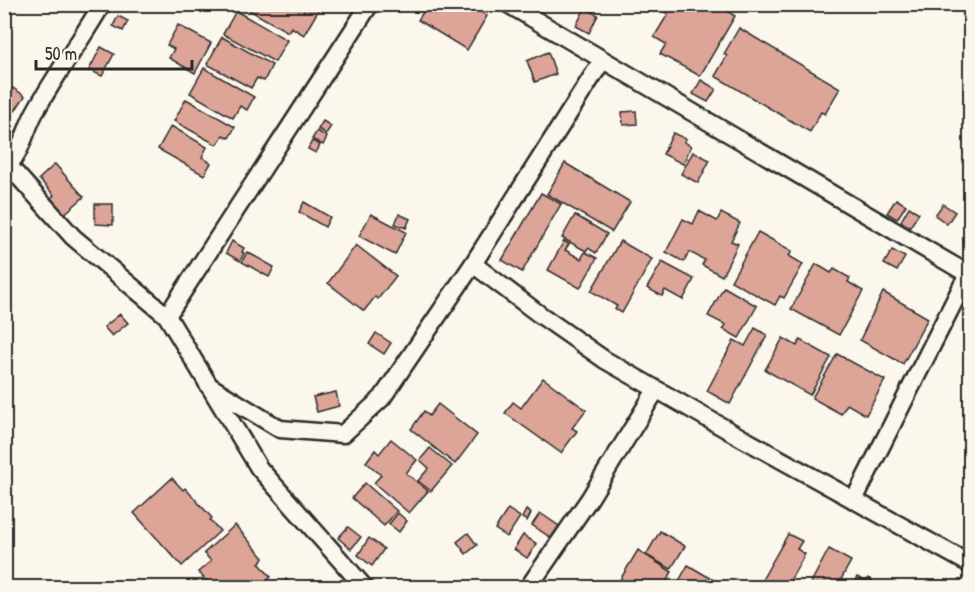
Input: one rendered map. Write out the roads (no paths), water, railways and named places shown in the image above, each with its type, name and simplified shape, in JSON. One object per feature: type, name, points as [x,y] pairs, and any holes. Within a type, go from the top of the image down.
[{"type":"street","points":[[102,4],[35,112],[7,168],[73,237],[167,316],[259,468],[364,588]]},
{"type":"street","points":[[167,316],[369,4]]},
{"type":"street","points":[[508,4],[602,61],[969,272],[854,500]]},
{"type":"street","points":[[208,385],[280,429],[343,434],[381,398],[473,264],[602,61]]},
{"type":"street","points":[[473,264],[605,360],[970,564]]},
{"type":"street","points":[[528,588],[590,498],[656,390]]}]
